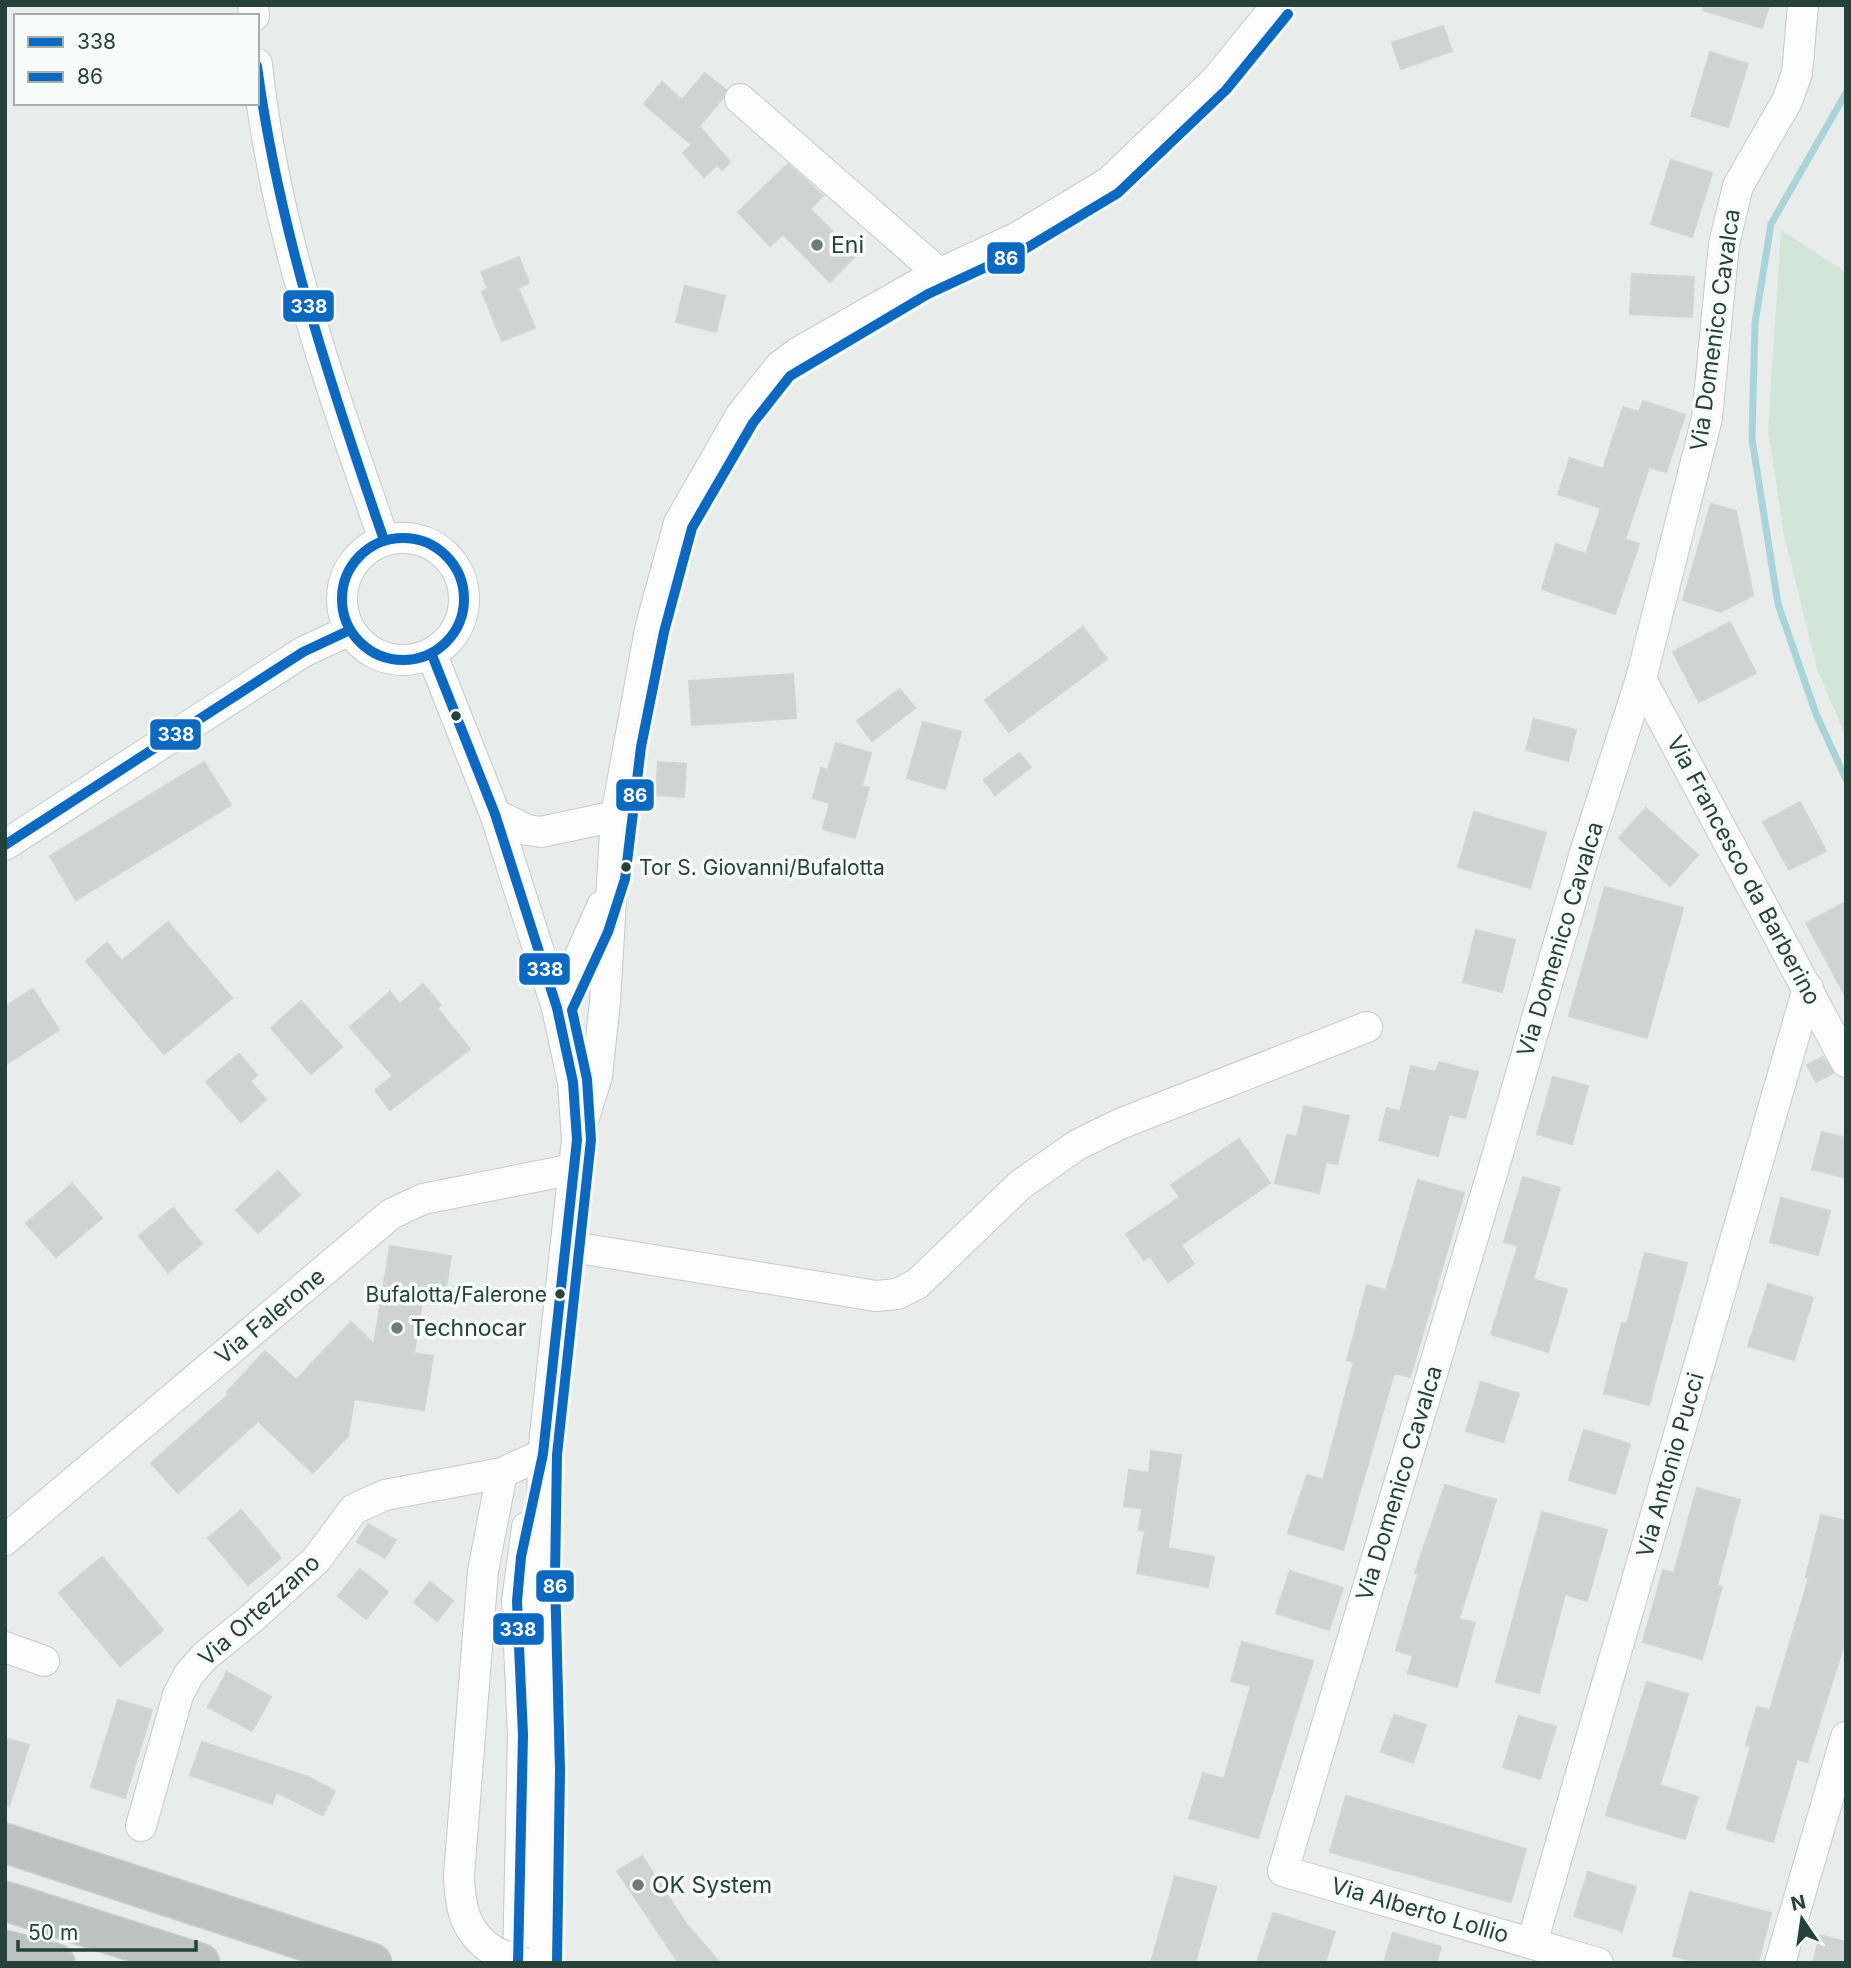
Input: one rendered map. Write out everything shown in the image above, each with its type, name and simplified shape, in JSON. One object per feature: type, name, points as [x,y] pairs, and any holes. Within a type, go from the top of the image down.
[{"type":"highway","points":[[5,1843],[372,1963]]},
{"type":"highway","points":[[5,1901],[200,1963]]},
{"type":"highway","points":[[5,1950],[55,1963]]},
{"type":"street","points":[[575,1154],[597,1076],[605,1002],[616,816],[650,629],[679,523],[741,415],[780,366],[799,352],[940,274],[1018,237],[1109,182],[1216,80],[1277,5]]},
{"type":"street","name":"Via Domenico Cavalca","points":[[1283,1871],[1486,1194],[1587,846],[1641,679],[1707,418],[1724,244],[1732,209],[1738,186],[1787,101],[1797,74],[1802,5]]},
{"type":"street","points":[[259,79],[269,156],[292,256],[327,375],[384,540]]},
{"type":"street","points":[[740,99],[940,274]]},
{"type":"street","points":[[406,537],[423,541],[448,557],[460,574],[464,589],[464,610],[458,626],[432,655],[393,659],[358,642],[350,630],[342,602],[344,580],[353,563],[369,548],[384,540],[406,537]]},
{"type":"street","points":[[5,845],[303,652],[350,630]]},
{"type":"street","points":[[432,655],[495,814],[557,1008],[573,1082],[575,1154],[543,1454],[541,1578],[546,1770],[543,1963]]},
{"type":"street","name":"Via Francesco da Barberino","points":[[1641,679],[1846,1062]]},
{"type":"street","points":[[495,814],[527,830],[541,832],[616,816]]},
{"type":"street","points":[[557,1008],[595,926],[611,876]]},
{"type":"street","name":"Via Antonio Pucci","points":[[1532,1943],[1808,988]]},
{"type":"street","points":[[566,1246],[876,1296],[897,1294],[917,1284],[1036,1172],[1077,1145],[1120,1124],[1367,1027]]},
{"type":"street","name":"Via Falerone","points":[[5,1540],[391,1214],[423,1199],[575,1154]]},
{"type":"street","points":[[506,1957],[523,1735],[517,1601],[521,1557],[543,1454]]},
{"type":"street","name":"Via Ortezzano","points":[[141,1826],[178,1695],[189,1674],[205,1656],[316,1560],[354,1509],[385,1495],[502,1473],[543,1454]]},
{"type":"street","points":[[502,1473],[483,1571],[459,1875],[466,1923],[479,1941],[506,1957],[524,1963]]},
{"type":"street","points":[[5,1647],[44,1661]]},
{"type":"street","points":[[1780,1963],[1846,1737]]},
{"type":"street","name":"Via Alberto Lollio","points":[[1283,1871],[1598,1963]]},
{"type":"green space","points":[[1781,230],[1846,272],[1846,737],[1817,669],[1784,535],[1768,430]]},
{"type":"building","points":[[1704,5],[1769,5],[1762,28],[1703,10]]},
{"type":"building","points":[[1443,26],[1452,51],[1401,69],[1392,43]]},
{"type":"building","points":[[1710,52],[1748,64],[1728,127],[1691,116]]},
{"type":"building","points":[[705,73],[726,90],[723,98],[699,126],[730,162],[722,170],[717,165],[704,177],[683,153],[692,145],[644,104],[662,82],[682,100]]},
{"type":"building","points":[[1671,160],[1712,173],[1692,237],[1651,224]]},
{"type":"building","points":[[788,164],[823,196],[810,209],[856,255],[830,282],[783,234],[770,246],[738,212]]},
{"type":"building","points":[[519,257],[529,283],[518,288],[535,328],[502,341],[482,292],[488,289],[481,272]]},
{"type":"building","points":[[1632,274],[1694,277],[1692,317],[1630,314]]},
{"type":"building","points":[[685,286],[725,296],[716,332],[676,322]]},
{"type":"building","points":[[1643,401],[1685,415],[1666,472],[1649,467],[1625,539],[1639,544],[1615,614],[1542,589],[1556,544],[1586,554],[1601,508],[1558,494],[1570,458],[1603,469],[1623,407],[1639,412]]},
{"type":"building","points":[[1711,504],[1736,511],[1753,595],[1721,612],[1683,600]]},
{"type":"building","points":[[1730,622],[1756,673],[1699,702],[1673,652]]},
{"type":"building","points":[[1083,627],[1107,659],[1009,732],[985,700]]},
{"type":"building","points":[[793,674],[796,718],[692,725],[689,681]]},
{"type":"building","points":[[900,689],[915,708],[872,741],[857,721]]},
{"type":"building","points":[[1534,719],[1576,730],[1568,761],[1526,750]]},
{"type":"building","points":[[923,722],[961,732],[945,789],[907,778]]},
{"type":"building","points":[[836,743],[871,753],[862,786],[869,788],[855,838],[823,829],[830,803],[813,798],[821,768],[828,770]]},
{"type":"building","points":[[1019,753],[1031,767],[995,795],[984,780]]},
{"type":"building","points":[[204,762],[231,805],[76,900],[50,856]]},
{"type":"building","points":[[658,762],[686,764],[684,797],[656,795]]},
{"type":"building","points":[[1800,802],[1826,851],[1789,870],[1763,822]]},
{"type":"building","points":[[1646,808],[1698,855],[1670,886],[1619,838]]},
{"type":"building","points":[[1474,812],[1546,833],[1530,888],[1458,867]]},
{"type":"building","points":[[1605,887],[1683,908],[1647,1038],[1569,1016]]},
{"type":"building","points":[[1846,902],[1846,997],[1806,923]]},
{"type":"building","points":[[168,922],[232,998],[164,1054],[86,961],[107,943],[122,961]]},
{"type":"building","points":[[1476,930],[1515,940],[1502,992],[1463,982]]},
{"type":"building","points":[[423,984],[441,1005],[437,1008],[470,1049],[390,1110],[375,1090],[393,1076],[350,1027],[390,992],[400,1004]]},
{"type":"building","points":[[33,989],[59,1030],[5,1065],[5,1007]]},
{"type":"building","points":[[301,1001],[342,1047],[311,1074],[271,1028]]},
{"type":"building","points":[[239,1054],[257,1075],[250,1081],[266,1100],[241,1122],[206,1082]]},
{"type":"building","points":[[1823,1057],[1833,1073],[1816,1082],[1807,1065]]},
{"type":"building","points":[[1439,1062],[1478,1072],[1465,1118],[1449,1114],[1438,1156],[1379,1140],[1387,1108],[1400,1112],[1411,1066],[1436,1072]]},
{"type":"building","points":[[1553,1077],[1588,1086],[1572,1144],[1537,1134]]},
{"type":"building","points":[[1304,1106],[1349,1116],[1337,1164],[1326,1162],[1319,1193],[1275,1183],[1287,1135],[1297,1137]]},
{"type":"building","points":[[1822,1132],[1846,1138],[1846,1178],[1812,1169]]},
{"type":"building","points":[[1239,1139],[1270,1183],[1181,1245],[1194,1264],[1168,1282],[1150,1256],[1144,1260],[1126,1234],[1180,1197],[1171,1185]]},
{"type":"building","points":[[278,1171],[300,1195],[258,1233],[236,1210]]},
{"type":"building","points":[[1523,1177],[1560,1188],[1533,1279],[1567,1290],[1548,1352],[1491,1334],[1518,1246],[1504,1242]]},
{"type":"building","points":[[1418,1180],[1464,1193],[1410,1377],[1394,1373],[1343,1550],[1288,1533],[1307,1475],[1323,1480],[1354,1362],[1347,1360],[1367,1285],[1386,1290]]},
{"type":"building","points":[[72,1184],[102,1218],[56,1257],[26,1223]]},
{"type":"building","points":[[1781,1198],[1830,1211],[1818,1255],[1770,1242]]},
{"type":"building","points":[[173,1208],[202,1244],[168,1272],[139,1236]]},
{"type":"building","points":[[390,1246],[451,1256],[445,1295],[422,1302],[414,1353],[433,1356],[424,1410],[354,1399],[348,1436],[313,1473],[258,1421],[178,1493],[151,1463],[229,1394],[227,1392],[265,1351],[296,1380],[351,1322],[374,1344]]},
{"type":"building","points":[[1645,1253],[1687,1263],[1649,1405],[1604,1393],[1622,1323],[1627,1324]]},
{"type":"building","points":[[1768,1284],[1813,1298],[1794,1360],[1748,1346]]},
{"type":"building","points":[[1481,1382],[1519,1394],[1503,1442],[1466,1431]]},
{"type":"building","points":[[1584,1430],[1630,1444],[1615,1494],[1569,1480]]},
{"type":"building","points":[[1151,1451],[1181,1455],[1168,1548],[1214,1557],[1208,1587],[1137,1573],[1145,1531],[1139,1530],[1142,1508],[1124,1506],[1129,1470],[1149,1473]]},
{"type":"building","points":[[1445,1485],[1496,1500],[1459,1619],[1475,1623],[1457,1687],[1408,1673],[1413,1656],[1396,1650],[1418,1574],[1415,1573]]},
{"type":"building","points":[[1697,1488],[1740,1500],[1717,1585],[1722,1587],[1702,1659],[1643,1642],[1663,1570],[1674,1573]]},
{"type":"building","points":[[241,1510],[281,1558],[248,1585],[208,1538]]},
{"type":"building","points":[[1542,1512],[1607,1530],[1587,1601],[1565,1594],[1539,1693],[1496,1682]]},
{"type":"building","points":[[1821,1515],[1846,1521],[1846,1638],[1807,1762],[1797,1759],[1773,1842],[1727,1829],[1751,1746],[1746,1745],[1757,1707],[1770,1710],[1809,1578],[1806,1577]]},
{"type":"building","points":[[368,1524],[396,1540],[385,1558],[357,1542]]},
{"type":"building","points":[[102,1557],[163,1630],[120,1666],[59,1593]]},
{"type":"building","points":[[360,1569],[388,1592],[366,1619],[338,1596]]},
{"type":"building","points":[[1290,1571],[1343,1588],[1329,1630],[1276,1613]]},
{"type":"building","points":[[430,1582],[453,1601],[437,1621],[414,1602]]},
{"type":"building","points":[[1242,1642],[1313,1661],[1258,1838],[1189,1818],[1203,1773],[1224,1779],[1251,1686],[1231,1681]]},
{"type":"building","points":[[227,1672],[271,1697],[252,1731],[208,1707]]},
{"type":"building","points":[[1647,1682],[1688,1694],[1660,1785],[1698,1797],[1685,1839],[1606,1815]]},
{"type":"building","points":[[118,1700],[152,1710],[125,1798],[91,1787]]},
{"type":"building","points":[[1394,1715],[1426,1725],[1413,1763],[1381,1752]]},
{"type":"building","points":[[1519,1716],[1556,1727],[1540,1779],[1503,1767]]},
{"type":"building","points":[[5,1738],[29,1745],[9,1806],[5,1805]]},
{"type":"building","points":[[202,1742],[308,1777],[335,1791],[323,1815],[276,1792],[272,1804],[190,1775]]},
{"type":"building","points":[[1346,1796],[1526,1849],[1511,1902],[1330,1852]]},
{"type":"building","points":[[642,1856],[687,1925],[720,1963],[679,1963],[617,1871]]},
{"type":"building","points":[[1588,1872],[1636,1887],[1622,1931],[1574,1916]]},
{"type":"building","points":[[1175,1876],[1216,1887],[1195,1963],[1151,1963]]},
{"type":"building","points":[[1690,1892],[1771,1913],[1758,1963],[1701,1963],[1673,1956]]},
{"type":"building","points":[[1273,1913],[1335,1932],[1325,1963],[1257,1963]]},
{"type":"building","points":[[1393,1933],[1441,1947],[1436,1963],[1384,1963]]},
{"type":"building","points":[[1820,1935],[1846,1942],[1846,1963],[1813,1963]]},
{"type":"waterway","points":[[1846,93],[1771,224],[1755,323],[1752,439],[1778,604],[1816,714],[1846,779]]},
{"type":"transit line","name":"86","points":[[557,1963],[560,1770],[555,1578],[557,1455],[591,1140],[587,1079],[572,1010],[608,932],[625,879],[641,747],[664,632],[692,528],[753,423],[790,376],[928,294],[1025,249],[1118,193],[1226,90],[1288,14]]},
{"type":"transit line","name":"338","points":[[259,78],[279,187],[308,306],[384,540]]},
{"type":"transit line","name":"338","points":[[403,538],[426,543],[446,556],[459,576],[464,599],[459,622],[446,642],[426,655],[403,660],[380,655],[360,642],[347,622],[342,599],[347,576],[360,556],[380,543],[403,538]]},
{"type":"transit line","name":"338","points":[[5,845],[303,652],[350,630]]},
{"type":"transit line","name":"338","points":[[432,655],[495,814],[557,1008],[573,1082],[577,1140],[543,1454],[521,1557],[517,1601],[523,1735],[518,1963]]},
{"type":"place","name":"Eni","points":[[817,245]]},
{"type":"place","name":"Tor S. Giovanni/Bufalotta","points":[[626,867]]},
{"type":"place","name":"Bufalotta/Falerone","points":[[560,1294]]},
{"type":"place","name":"Technocar","points":[[397,1328]]},
{"type":"place","name":"OK System","points":[[638,1885]]}]
